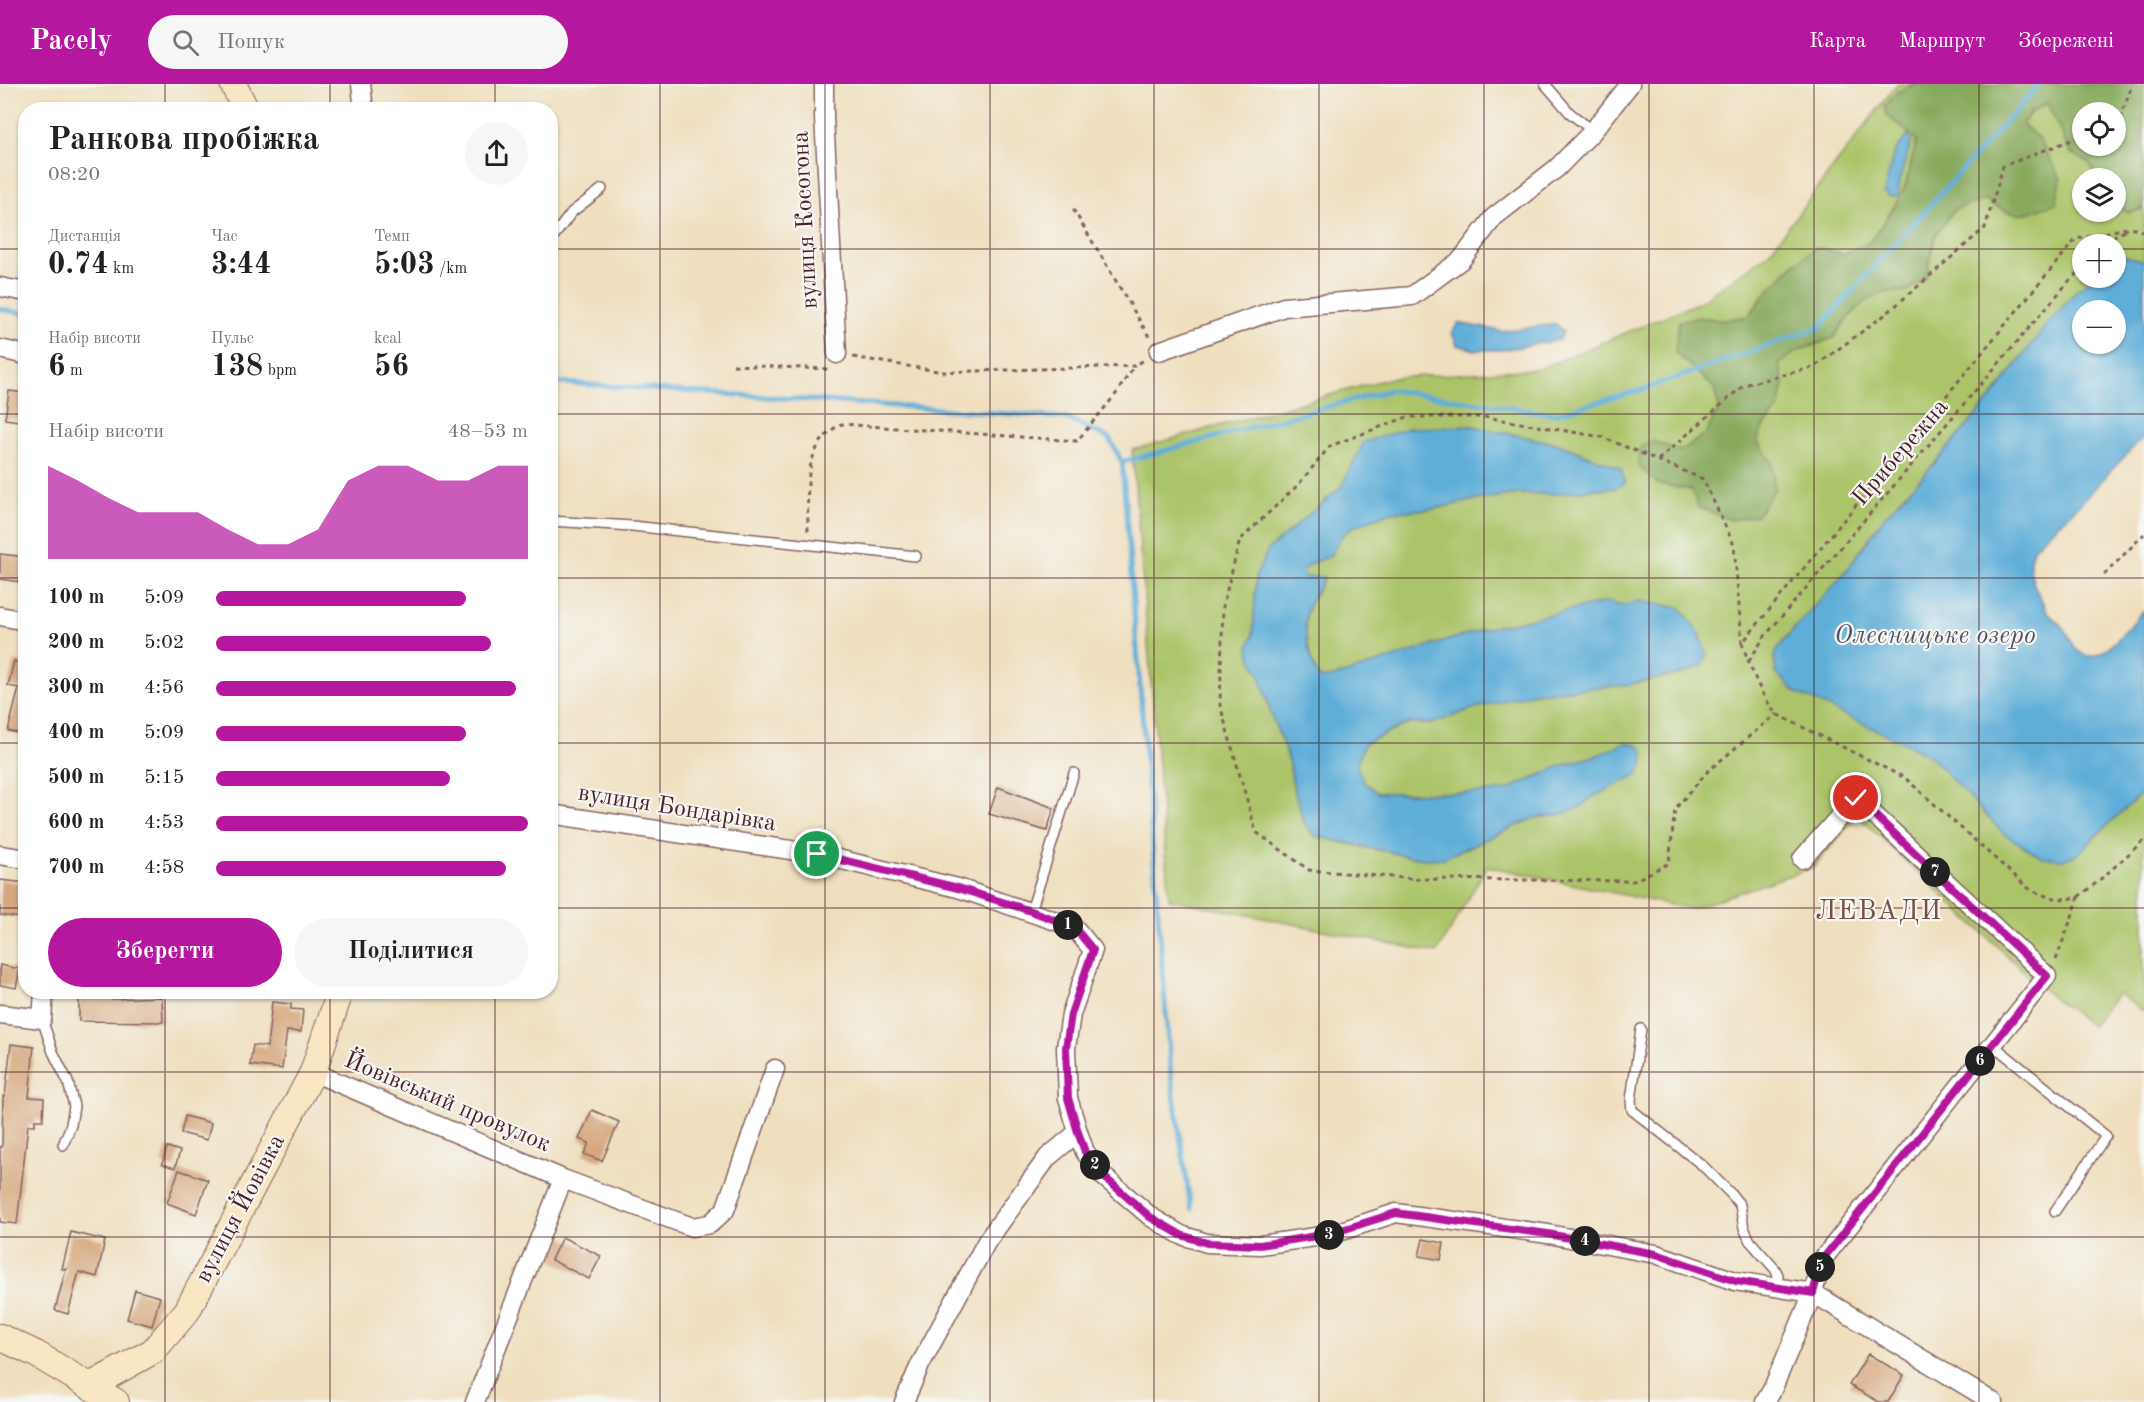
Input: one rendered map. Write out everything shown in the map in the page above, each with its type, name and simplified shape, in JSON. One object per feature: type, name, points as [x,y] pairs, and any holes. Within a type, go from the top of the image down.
[{"type":"street","points":[[233,84],[242,102]]},
{"type":"street","points":[[361,84],[363,102]]},
{"type":"street","name":"вулиця Косогона","points":[[824,84],[837,354]]},
{"type":"street","points":[[1159,351],[1284,307],[1412,296],[1461,260],[1494,217],[1557,168],[1593,132],[1630,84]]},
{"type":"street","points":[[0,287],[18,290]]},
{"type":"street","points":[[0,349],[18,353]]},
{"type":"street","points":[[0,616],[18,619]]},
{"type":"street","points":[[1765,1402],[1813,1293],[1822,1260],[2047,976],[1856,798],[1802,859]]},
{"type":"street","name":"вулиця Бондарівка","points":[[558,815],[817,854],[958,888],[1074,927],[1093,950],[1071,1014],[1066,1048],[1068,1098],[1078,1132],[1085,1152],[1103,1176],[1150,1217],[1181,1235],[1207,1243],[1260,1245],[1329,1234],[1396,1213],[1548,1234],[1656,1254],[1736,1281],[1813,1293],[1993,1402]]},
{"type":"street","points":[[0,855],[18,858]]},
{"type":"street","points":[[0,1014],[42,1019],[43,999]]},
{"type":"street","name":"вулиця Йовівка","points":[[90,1386],[153,1352],[187,1311],[313,1072],[338,999]]},
{"type":"street","name":"Йовівський провулок","points":[[313,1072],[563,1179],[692,1227],[710,1224],[725,1210],[775,1069]]},
{"type":"street","points":[[904,1402],[920,1365],[987,1241],[1048,1157],[1078,1132]]},
{"type":"street","name":"Йовівський провулок","points":[[475,1402],[563,1179]]},
{"type":"street","points":[[0,1337],[36,1354],[116,1402]]},
{"type":"lane","points":[[1545,84],[1570,113],[1593,132]]},
{"type":"lane","points":[[558,230],[572,212],[602,189]]},
{"type":"lane","points":[[558,521],[632,526],[916,556]]},
{"type":"lane","points":[[1031,911],[1074,773]]},
{"type":"lane","points":[[42,1019],[53,1052],[68,1082],[74,1106],[71,1125],[63,1145]]},
{"type":"lane","points":[[1641,1029],[1630,1100],[1632,1110],[1702,1165],[1732,1195],[1740,1205],[1744,1228],[1750,1241],[1778,1275],[1777,1289]]},
{"type":"lane","points":[[1992,1045],[2106,1136],[2055,1211]]},
{"type":"path","points":[[2126,102],[2132,84]]},
{"type":"path","points":[[1658,460],[1744,385],[1814,367],[1886,314],[1985,228],[2003,166],[2072,140]]},
{"type":"path","points":[[807,545],[809,466],[830,431],[842,424],[1077,441],[1113,398],[1134,366],[1159,351],[1072,209]]},
{"type":"path","points":[[1742,643],[2076,240],[2131,227],[2144,232]]},
{"type":"path","points":[[2119,234],[2131,227]]},
{"type":"path","name":"Прибережна","points":[[1749,661],[1773,627],[2072,278]]},
{"type":"path","points":[[733,365],[828,369],[837,354],[942,372],[1134,366]]},
{"type":"path","points":[[1776,714],[1708,771],[1675,809],[1669,863],[1634,881],[1416,879],[1309,870],[1256,832],[1220,705],[1223,604],[1240,540],[1298,485],[1330,446],[1407,417],[1485,417],[1602,437],[1703,479],[1734,545],[1742,643],[1765,700],[1776,714],[1905,778],[2028,888],[2042,896],[2061,899],[2079,897]]},
{"type":"path","points":[[2104,575],[2144,534]]},
{"type":"path","points":[[2047,976],[2059,955],[2079,897],[2144,840]]},
{"type":"green space","points":[[1897,84],[1916,84],[1897,92],[1886,114],[1917,140],[1905,187],[1869,243],[1843,254],[1797,261],[1760,300],[1749,316],[1725,320],[1695,317],[1675,352],[1715,388],[1719,408],[1706,434],[1680,451],[1652,441],[1658,484],[1692,490],[1698,507],[1731,520],[1772,463],[1757,441],[1765,424],[1779,408],[1784,383],[1779,364],[1797,351],[1833,338],[1864,302],[1885,292],[1907,291],[1926,278],[1936,233],[1955,209],[1984,200],[2008,212],[2044,150],[2038,138],[2022,124],[2030,113],[2048,102],[2072,156],[2090,163],[2092,168],[2072,168],[2072,222],[2126,222],[2126,211],[2130,213],[2144,208],[2144,261],[2126,256],[2126,234],[2072,234],[2072,288],[2080,288],[2044,328],[1994,395],[1885,516],[1847,570],[1784,640],[1774,656],[1776,673],[1931,757],[2004,834],[2076,855],[2144,791],[2144,1012],[2118,993],[2092,1026],[2047,993],[1857,815],[1814,867],[1690,909],[1487,866],[1437,953],[1169,899],[1132,450],[1391,378],[1539,369],[1700,302],[1767,255]],"holes":[[[1472,426],[1555,443],[1621,468],[1615,488],[1554,494],[1518,494],[1434,509],[1391,512],[1352,527],[1341,537],[1329,557],[1311,563],[1303,570],[1303,577],[1324,577],[1307,611],[1306,637],[1313,665],[1321,679],[1334,677],[1480,630],[1607,602],[1622,606],[1639,601],[1702,666],[1685,673],[1626,685],[1534,693],[1472,709],[1431,724],[1409,723],[1365,743],[1356,765],[1364,782],[1377,793],[1483,793],[1507,790],[1558,767],[1598,755],[1625,743],[1638,774],[1593,797],[1578,808],[1559,815],[1534,818],[1444,858],[1426,859],[1315,836],[1304,822],[1287,754],[1271,714],[1260,675],[1250,655],[1249,646],[1253,636],[1268,550],[1341,487],[1364,442]]]},
{"type":"green space","points":[[1916,84],[2144,84],[2144,208],[2130,213],[2126,211],[2126,168],[2092,168],[2090,163],[2077,156],[2126,156],[2126,102],[2072,102],[2072,154],[2047,103],[2030,113],[2022,124],[2038,138],[2061,179],[2056,203],[2019,214],[1984,200],[1955,209],[1936,233],[1926,278],[1907,291],[1885,292],[1864,302],[1833,338],[1797,351],[1779,364],[1784,383],[1779,408],[1765,424],[1757,441],[1772,463],[1775,489],[1757,515],[1731,520],[1698,507],[1692,490],[1658,484],[1638,466],[1641,446],[1652,441],[1680,451],[1706,434],[1719,408],[1714,388],[1675,352],[1679,321],[1695,317],[1725,320],[1749,316],[1780,278],[1817,247],[1843,254],[1869,243],[1905,187],[1917,140],[1886,114],[1884,107],[1897,92]]},
{"type":"water","points":[[1908,135],[1912,141],[1901,174],[1898,196],[1890,197],[1884,192],[1894,152]]},
{"type":"water","name":"Олесницьке озеро","points":[[2126,256],[2144,261],[2144,436],[2074,510],[2034,547],[2031,555],[2031,572],[2048,612],[2064,628],[2079,652],[2088,656],[2102,652],[2110,646],[2144,610],[2144,791],[2076,855],[2064,859],[2043,858],[2004,834],[1931,757],[1795,692],[1776,673],[1774,656],[1784,640],[1847,570],[1885,516],[1994,395],[2044,328],[2080,288],[2126,288]]},
{"type":"water","points":[[1458,323],[1501,331],[1556,324],[1563,331],[1560,340],[1501,350],[1475,350],[1457,345],[1452,333]]},
{"type":"water","points":[[1472,426],[1555,443],[1621,468],[1625,483],[1615,488],[1554,494],[1518,494],[1434,509],[1391,512],[1352,527],[1341,537],[1329,557],[1311,563],[1303,570],[1304,577],[1324,577],[1307,611],[1306,618],[1306,636],[1310,656],[1321,679],[1334,677],[1480,630],[1607,602],[1622,606],[1639,601],[1681,608],[1700,634],[1707,656],[1702,666],[1685,673],[1626,685],[1534,693],[1472,709],[1431,724],[1409,723],[1365,743],[1356,765],[1364,782],[1377,793],[1483,793],[1507,790],[1558,767],[1598,755],[1625,743],[1638,745],[1644,751],[1643,765],[1638,774],[1593,797],[1578,808],[1559,815],[1534,818],[1444,858],[1412,857],[1315,836],[1304,822],[1287,754],[1271,714],[1260,675],[1250,655],[1256,576],[1268,550],[1341,487],[1364,442],[1408,428]]},
{"type":"building","points":[[9,391],[18,392],[18,421],[5,419]]},
{"type":"building","points":[[0,554],[18,556],[18,582],[0,579]]},
{"type":"building","points":[[14,661],[18,662],[18,688],[8,686]]},
{"type":"building","points":[[18,692],[18,733],[8,731]]},
{"type":"building","points":[[998,787],[1054,808],[1047,831],[989,814]]},
{"type":"building","points":[[0,880],[18,882],[18,918],[0,915]]},
{"type":"building","points":[[0,965],[18,969],[16,988],[0,985]]},
{"type":"building","points":[[79,999],[162,999],[163,1022],[79,1021]]},
{"type":"building","points":[[272,1002],[291,1004],[291,1009],[303,1010],[301,1032],[287,1031],[282,1069],[250,1065],[253,1045],[267,1047]]},
{"type":"building","points":[[11,1044],[34,1047],[29,1097],[44,1098],[43,1120],[35,1120],[35,1125],[28,1125],[17,1224],[0,1222],[3,1096],[5,1096]]},
{"type":"building","points":[[592,1110],[619,1122],[602,1161],[584,1154],[589,1143],[579,1139]]},
{"type":"building","points":[[185,1116],[211,1123],[207,1140],[181,1133]]},
{"type":"building","points":[[167,1147],[180,1151],[175,1168],[162,1164]]},
{"type":"building","points":[[179,1170],[208,1180],[196,1214],[167,1203]]},
{"type":"building","points":[[71,1232],[105,1240],[97,1277],[79,1272],[68,1314],[55,1310],[66,1269],[62,1269]]},
{"type":"building","points":[[562,1237],[601,1256],[589,1279],[551,1260]]},
{"type":"building","points":[[1423,1239],[1444,1243],[1441,1260],[1419,1256]]},
{"type":"building","points":[[135,1290],[160,1297],[152,1326],[127,1319]]},
{"type":"building","points":[[1868,1354],[1904,1375],[1888,1402],[1879,1402],[1849,1385]]},
{"type":"waterway","points":[[1122,462],[1391,390],[1555,414],[1645,389],[1820,327],[2040,84]]},
{"type":"waterway","points":[[0,309],[18,312]]},
{"type":"waterway","points":[[558,383],[1066,418],[1109,438],[1122,462],[1171,1076],[1191,1209]]},
{"type":"district","name":"ЛЕВАДИ","points":[[1879,911]]},
{"type":"route","points":[[817,854],[958,888],[1074,927],[1093,950],[1071,1014],[1066,1048],[1068,1098],[1078,1132],[1085,1152],[1103,1176],[1150,1217],[1181,1235],[1207,1243],[1260,1245],[1329,1234],[1396,1213],[1548,1234],[1656,1254],[1736,1281],[1813,1293],[1822,1260],[2047,976],[1856,798]]}]
